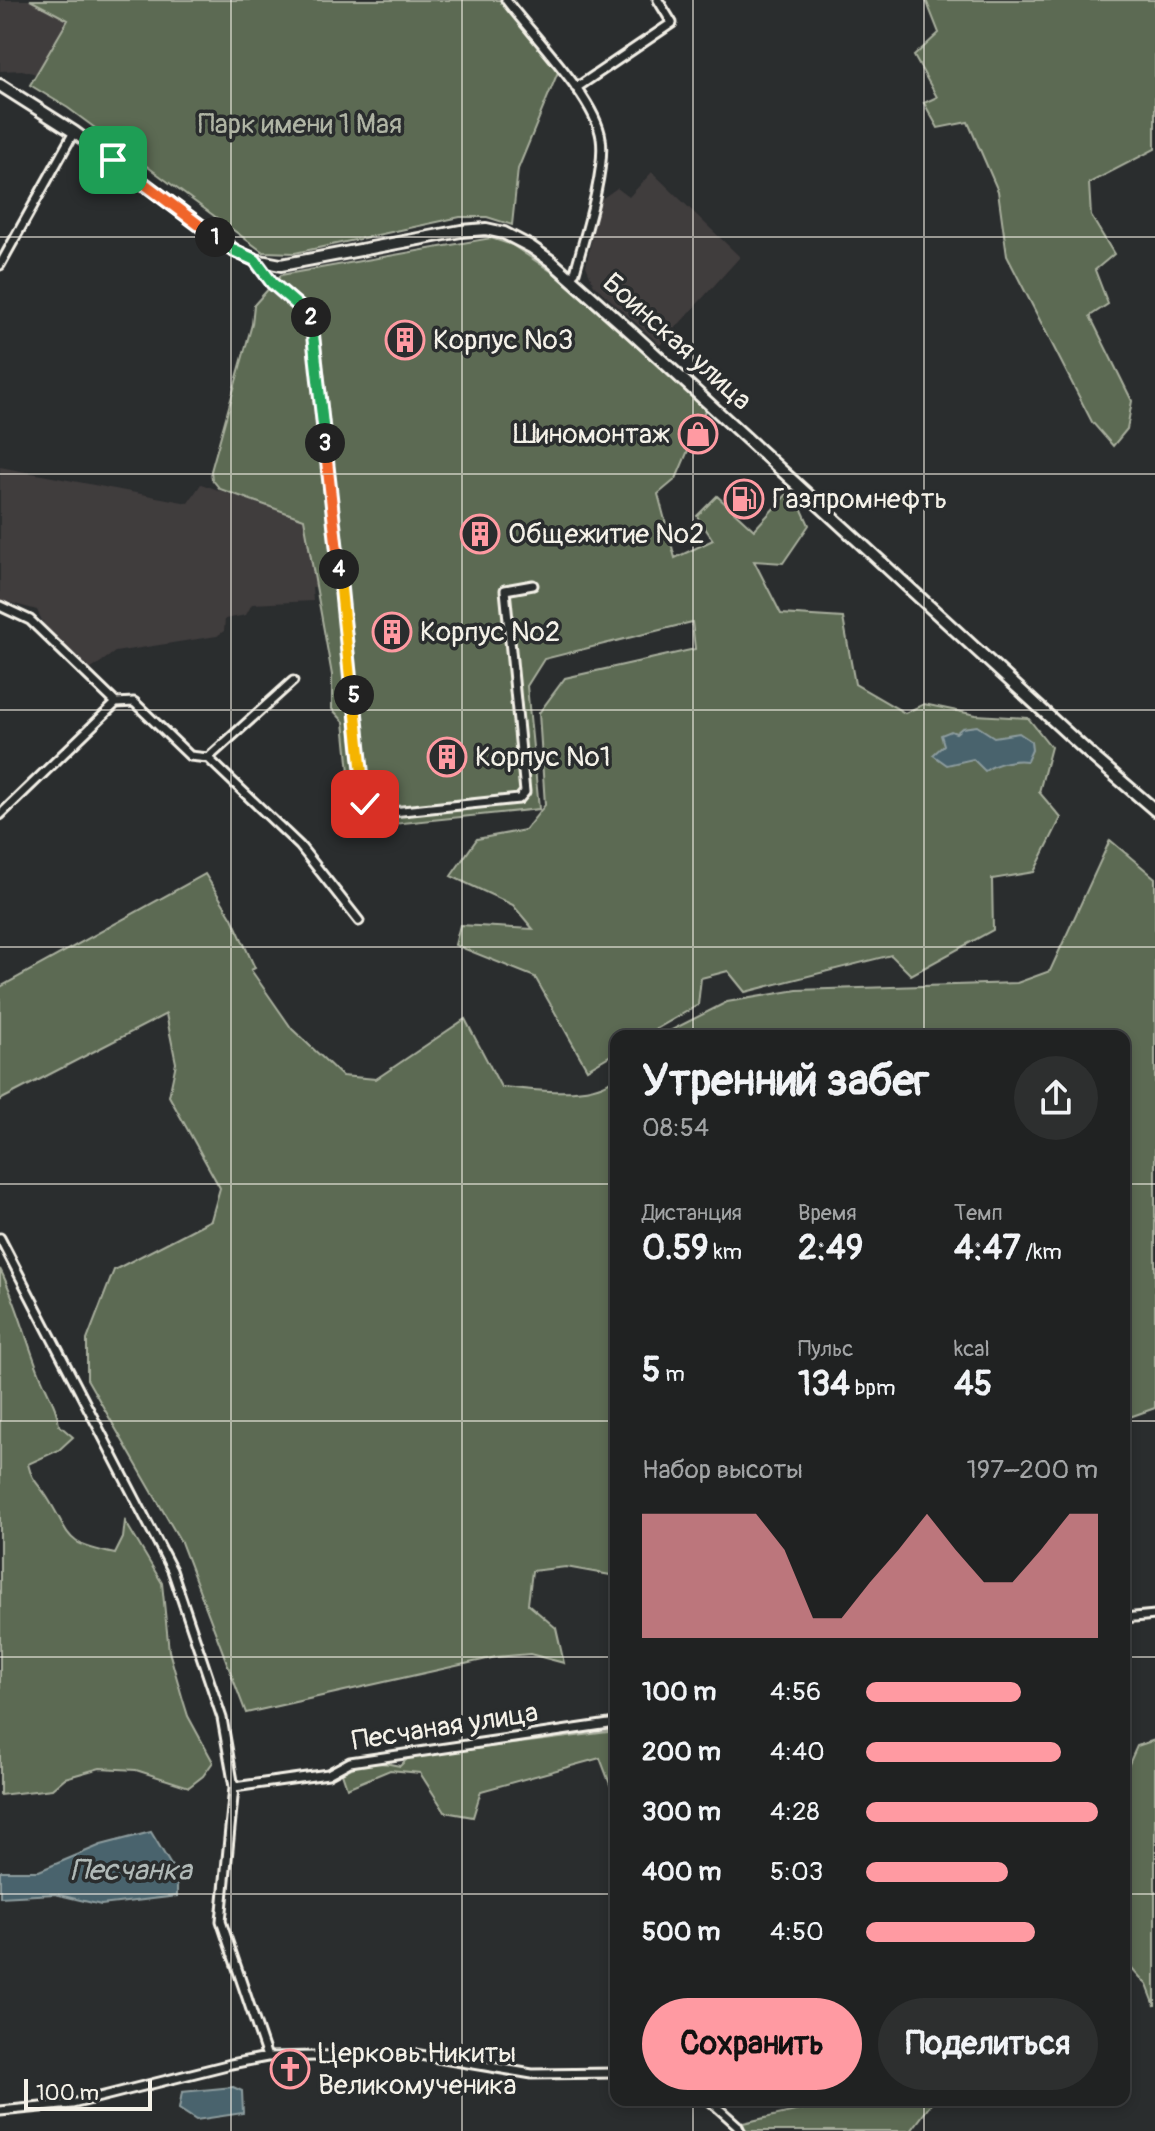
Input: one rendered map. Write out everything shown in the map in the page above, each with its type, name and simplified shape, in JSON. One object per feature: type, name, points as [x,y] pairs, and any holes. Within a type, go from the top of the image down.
[{"type":"street","points":[[506,0],[576,88],[599,127],[602,151],[583,241],[575,272],[570,277]]},
{"type":"street","points":[[576,88],[672,23],[658,0]]},
{"type":"street","points":[[0,85],[74,132],[235,251],[255,260],[272,283],[311,315],[351,688],[368,811],[373,814],[519,799],[525,792],[505,590],[533,585]]},
{"type":"street","points":[[0,265],[74,132]]},
{"type":"street","name":"Боинская улица","points":[[255,260],[268,264],[298,263],[442,234],[486,229],[504,233],[531,247],[570,277],[1091,755],[1155,810]]},
{"type":"street","points":[[0,606],[30,620],[116,703]]},
{"type":"street","points":[[208,758],[293,681]]},
{"type":"street","points":[[0,815],[116,703],[134,702],[190,756],[208,758],[300,846],[359,921]]},
{"type":"street","points":[[0,1238],[172,1570],[222,1718],[234,1787],[221,1921],[267,2057]]},
{"type":"street","points":[[1130,1617],[1155,1615]]},
{"type":"street","name":"Песчаная улица","points":[[234,1787],[328,1774],[350,1762],[610,1724]]},
{"type":"street","points":[[0,2111],[72,2104],[267,2057],[414,2054],[532,2074],[610,2073]]},
{"type":"street","points":[[716,2106],[740,2131]]},
{"type":"shaded area","points":[[0,0],[30,0],[68,20],[36,74],[22,70],[0,71]]},
{"type":"shaded area","points":[[652,172],[740,257],[660,345],[594,285],[586,266],[600,200],[617,188],[629,197]]},
{"type":"shaded area","points":[[0,467],[188,503],[201,484],[304,519],[316,587],[312,587],[313,601],[252,604],[246,615],[225,619],[224,631],[217,636],[115,652],[87,672],[48,634],[37,610],[0,600]]},
{"type":"green space","name":"Парк имени 1 Мая","points":[[30,0],[502,0],[558,72],[518,169],[512,225],[487,217],[460,217],[295,253],[263,252],[68,108],[30,85],[68,20]]},
{"type":"green space","points":[[926,0],[1155,0],[1155,149],[1089,183],[1091,216],[1114,254],[1095,270],[1108,304],[1090,316],[1132,401],[1127,429],[1113,446],[1092,422],[1007,256],[998,191],[968,122],[938,128],[924,103],[937,97],[914,56],[939,33]]},
{"type":"green space","points":[[491,238],[512,245],[555,274],[706,408],[676,479],[658,494],[675,558],[713,540],[697,516],[717,496],[754,530],[787,494],[798,501],[809,525],[783,563],[754,561],[781,614],[843,618],[855,684],[905,713],[924,704],[976,715],[1028,718],[1051,747],[1039,792],[1061,818],[1034,872],[992,879],[993,930],[911,975],[891,955],[745,992],[728,971],[701,978],[698,1005],[654,1030],[610,1030],[610,1056],[587,1069],[535,977],[455,945],[460,925],[533,929],[513,905],[451,876],[477,839],[525,830],[545,805],[539,713],[565,678],[695,649],[692,622],[544,659],[527,686],[539,809],[374,826],[362,818],[357,786],[350,782],[344,722],[332,709],[332,675],[304,519],[220,489],[212,479],[211,471],[252,324],[254,305],[281,275]]},
{"type":"green space","points":[[1110,840],[1155,878],[1155,1408],[1130,1417],[1130,1030],[672,1030],[727,1002],[797,990],[1017,983],[1050,971]]},
{"type":"green space","points":[[205,874],[232,918],[255,968],[251,970],[292,1029],[342,1076],[376,1079],[465,1019],[501,1087],[577,1091],[592,1089],[610,1081],[610,1575],[566,1567],[532,1571],[528,1604],[556,1628],[564,1663],[530,1654],[496,1657],[246,1713],[181,1542],[87,1379],[87,1340],[114,1270],[211,1220],[220,1188],[169,1096],[176,1063],[166,1014],[0,1100],[0,987]]},
{"type":"green space","points":[[0,1269],[59,1425],[73,1437],[59,1450],[28,1464],[31,1474],[77,1542],[115,1554],[123,1538],[125,1521],[162,1583],[169,1651],[188,1716],[213,1762],[203,1776],[189,1787],[136,1770],[100,1768],[65,1778],[52,1789],[0,1795]]},
{"type":"green space","points":[[610,1732],[610,1784],[600,1758],[481,1791],[473,1817],[445,1812],[420,1773],[390,1770],[347,1788],[342,1773],[370,1764],[400,1766],[409,1757]]},
{"type":"green space","points":[[1155,1740],[1155,2006],[1147,1985],[1130,1966],[1130,1762],[1137,1746]]},
{"type":"green space","points":[[817,2106],[930,2106],[911,2131],[746,2131],[743,2123]]},
{"type":"water","points":[[977,726],[994,737],[1019,733],[1031,741],[1032,750],[1027,761],[1006,762],[985,771],[973,759],[947,765],[933,755],[944,745],[941,735]]},
{"type":"water","name":"Песчанка","points":[[151,1832],[177,1875],[177,1896],[101,1905],[55,1894],[0,1897],[0,1871],[39,1871],[101,1845]]},
{"type":"water","points":[[233,2087],[242,2091],[243,2113],[196,2120],[179,2109],[182,2092]]},
{"type":"place","name":"Корпус №3","points":[[405,340]]},
{"type":"place","name":"Шиномонтаж","points":[[698,434]]},
{"type":"place","name":"Газпромнефть","points":[[744,499]]},
{"type":"place","name":"Общежитие №2","points":[[480,534]]},
{"type":"place","name":"Корпус №2","points":[[392,632]]},
{"type":"place","name":"Корпус №1","points":[[447,757]]},
{"type":"place","name":"Церковь Никиты Великомученика","points":[[290,2069]]},
{"type":"route","points":[[113,160],[235,251],[255,260],[272,283],[311,315],[365,804]]}]
